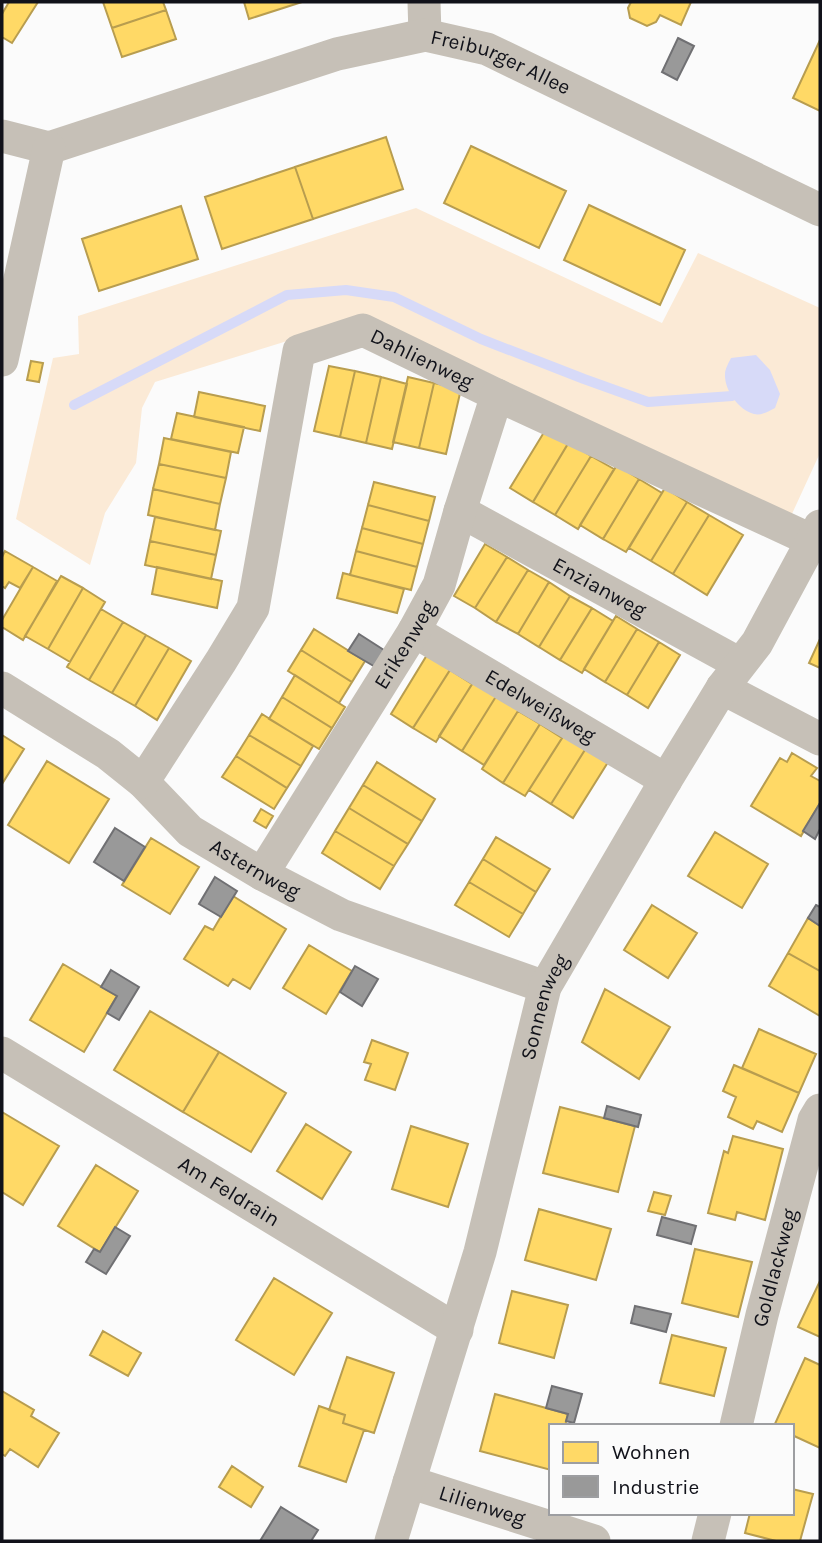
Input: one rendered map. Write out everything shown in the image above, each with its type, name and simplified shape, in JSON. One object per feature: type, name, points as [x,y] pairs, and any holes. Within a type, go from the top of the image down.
[{"type":"street","points":[[424,2],[425,36]]},
{"type":"street","name":"Freiburger Allee","points":[[49,148],[337,54],[425,36],[487,49],[820,210]]},
{"type":"street","points":[[2,136],[49,148],[2,360]]},
{"type":"street","name":"Dahlienweg","points":[[143,782],[253,608],[299,351],[363,330],[497,395],[817,533]]},
{"type":"street","name":"Erikenweg","points":[[262,874],[414,631],[439,585],[497,395]]},
{"type":"street","name":"Enzianweg","points":[[460,511],[731,676],[820,739]]},
{"type":"street","name":"Sonnenweg","points":[[391,1541],[480,1252],[545,987],[666,780],[731,676],[757,643],[817,533]]},
{"type":"street","name":"Edelweißweg","points":[[414,631],[666,780]]},
{"type":"street","name":"Asternweg","points":[[2,688],[108,754],[143,782],[190,831],[262,874],[341,915],[545,987]]},
{"type":"street","name":"Am Feldrain","points":[[2,1053],[457,1330]]},
{"type":"street","name":"Goldlackweg","points":[[736,1424],[762,1315],[816,1132]]},
{"type":"street","name":"Lilienweg","points":[[409,1482],[594,1541]]},
{"type":"street","points":[[708,1541],[714,1515]]},
{"type":"shaded area","points":[[416,208],[662,323],[698,253],[820,308],[820,453],[791,516],[368,316],[155,382],[142,408],[136,463],[105,513],[90,565],[16,519],[53,358],[79,354],[78,316]]},
{"type":"water","points":[[756,355],[770,370],[780,394],[775,408],[757,414],[748,412],[733,398],[725,380],[726,368],[731,358]]},
{"type":"building: Wohnen","points":[[9,2],[38,2],[12,43],[2,37],[2,14]]},
{"type":"building: Wohnen","points":[[103,2],[163,2],[166,10],[112,28]]},
{"type":"building: Wohnen","points":[[244,2],[302,2],[249,19]]},
{"type":"building: Wohnen","points":[[631,2],[691,2],[681,25],[660,15],[656,22],[647,26],[630,18],[628,8]]},
{"type":"building: Wohnen","points":[[166,10],[176,39],[122,57],[112,28]]},
{"type":"building: Wohnen","points":[[820,40],[820,111],[793,98]]},
{"type":"building: Wohnen","points":[[386,137],[403,189],[313,219],[295,167]]},
{"type":"building: Wohnen","points":[[471,146],[566,191],[539,248],[444,203]]},
{"type":"building: Wohnen","points":[[295,167],[313,219],[222,249],[205,197]]},
{"type":"building: Wohnen","points":[[589,205],[685,250],[660,305],[564,260]]},
{"type":"building: Wohnen","points":[[181,206],[198,259],[99,291],[82,239]]},
{"type":"building: Wohnen","points":[[31,361],[43,363],[39,382],[27,380]]},
{"type":"building: Wohnen","points":[[329,366],[355,371],[340,437],[314,431]]},
{"type":"building: Wohnen","points":[[355,371],[381,377],[366,443],[340,437]]},
{"type":"building: Wohnen","points":[[381,377],[407,384],[392,449],[366,443]]},
{"type":"building: Wohnen","points":[[408,377],[434,383],[419,448],[393,442]]},
{"type":"building: Wohnen","points":[[434,383],[461,389],[446,454],[419,448]]},
{"type":"building: Wohnen","points":[[199,392],[265,406],[260,431],[194,417]]},
{"type":"building: Wohnen","points":[[177,413],[244,427],[238,453],[171,439]]},
{"type":"building: Wohnen","points":[[546,429],[569,442],[533,502],[510,488]]},
{"type":"building: Wohnen","points":[[164,438],[231,452],[226,478],[159,464]]},
{"type":"building: Wohnen","points":[[569,442],[591,456],[555,515],[533,502]]},
{"type":"building: Wohnen","points":[[591,456],[614,469],[578,529],[555,515]]},
{"type":"building: Wohnen","points":[[159,464],[226,478],[220,504],[153,489]]},
{"type":"building: Wohnen","points":[[617,465],[639,479],[603,539],[580,525]]},
{"type":"building: Wohnen","points":[[639,479],[662,493],[626,552],[603,539]]},
{"type":"building: Wohnen","points":[[374,482],[435,497],[429,521],[368,505]]},
{"type":"building: Wohnen","points":[[665,488],[687,502],[651,561],[629,548]]},
{"type":"building: Wohnen","points":[[153,489],[220,504],[215,530],[148,515]]},
{"type":"building: Wohnen","points":[[687,502],[709,515],[673,574],[651,561]]},
{"type":"building: Wohnen","points":[[368,505],[429,521],[423,544],[362,528]]},
{"type":"building: Wohnen","points":[[709,515],[743,535],[707,595],[673,574]]},
{"type":"building: Wohnen","points":[[155,517],[221,531],[216,555],[150,541]]},
{"type":"building: Wohnen","points":[[362,528],[423,544],[417,567],[356,551]]},
{"type":"building: Wohnen","points":[[150,541],[216,555],[211,579],[145,565]]},
{"type":"building: Wohnen","points":[[485,544],[507,557],[475,608],[454,596]]},
{"type":"building: Wohnen","points":[[5,551],[33,567],[20,588],[9,582],[5,588],[2,586],[2,557]]},
{"type":"building: Wohnen","points":[[356,551],[417,567],[411,590],[350,575]]},
{"type":"building: Wohnen","points":[[507,557],[528,570],[496,622],[475,608]]},
{"type":"building: Wohnen","points":[[33,567],[57,581],[23,640],[2,627],[2,620]]},
{"type":"building: Wohnen","points":[[157,567],[222,581],[217,608],[152,594]]},
{"type":"building: Wohnen","points":[[528,570],[549,582],[518,634],[496,622]]},
{"type":"building: Wohnen","points":[[343,573],[404,589],[397,613],[337,598]]},
{"type":"building: Wohnen","points":[[61,576],[83,588],[48,649],[25,636]]},
{"type":"building: Wohnen","points":[[549,582],[570,596],[539,647],[518,634]]},
{"type":"building: Wohnen","points":[[83,588],[105,602],[70,662],[48,649]]},
{"type":"building: Wohnen","points":[[570,596],[592,608],[560,660],[539,647]]},
{"type":"building: Wohnen","points":[[592,608],[613,621],[582,673],[560,660]]},
{"type":"building: Wohnen","points":[[101,609],[123,622],[89,680],[67,667]]},
{"type":"building: Wohnen","points":[[616,616],[637,629],[605,682],[584,669]]},
{"type":"building: Wohnen","points":[[123,622],[146,635],[112,693],[89,680]]},
{"type":"building: Wohnen","points":[[314,629],[365,661],[352,682],[301,650]]},
{"type":"building: Wohnen","points":[[637,629],[659,642],[627,695],[605,682]]},
{"type":"building: Wohnen","points":[[146,635],[169,648],[135,706],[112,693]]},
{"type":"building: Wohnen","points":[[820,639],[820,668],[809,663]]},
{"type":"building: Wohnen","points":[[659,642],[680,655],[648,708],[627,695]]},
{"type":"building: Wohnen","points":[[169,648],[191,661],[157,720],[135,706]]},
{"type":"building: Wohnen","points":[[301,650],[352,682],[339,703],[288,671]]},
{"type":"building: Wohnen","points":[[427,655],[450,670],[413,728],[391,714]]},
{"type":"building: Wohnen","points":[[450,670],[472,684],[436,742],[413,728]]},
{"type":"building: Wohnen","points":[[295,675],[345,707],[332,728],[282,697]]},
{"type":"building: Wohnen","points":[[478,675],[500,690],[462,751],[439,736]]},
{"type":"building: Wohnen","points":[[500,690],[523,703],[484,765],[462,751]]},
{"type":"building: Wohnen","points":[[282,697],[332,728],[319,749],[269,719]]},
{"type":"building: Wohnen","points":[[518,711],[540,724],[503,783],[482,769]]},
{"type":"building: Wohnen","points":[[262,714],[313,746],[301,766],[249,735]]},
{"type":"building: Wohnen","points":[[540,724],[562,738],[525,796],[503,783]]},
{"type":"building: Wohnen","points":[[566,732],[588,745],[551,804],[529,790]]},
{"type":"building: Wohnen","points":[[2,735],[24,749],[2,784]]},
{"type":"building: Wohnen","points":[[249,735],[301,766],[287,788],[236,756]]},
{"type":"building: Wohnen","points":[[588,745],[610,759],[573,818],[551,804]]},
{"type":"building: Wohnen","points":[[792,753],[817,768],[811,776],[820,781],[820,803],[801,836],[751,806],[780,758],[787,762]]},
{"type":"building: Wohnen","points":[[236,756],[287,788],[274,809],[222,777]]},
{"type":"building: Wohnen","points":[[47,761],[109,799],[69,863],[8,825]]},
{"type":"building: Wohnen","points":[[377,762],[435,799],[422,821],[363,785]]},
{"type":"building: Wohnen","points":[[363,785],[422,821],[408,844],[349,808]]},
{"type":"building: Wohnen","points":[[349,808],[408,844],[394,866],[335,831]]},
{"type":"building: Wohnen","points":[[261,809],[273,816],[266,828],[254,821]]},
{"type":"building: Wohnen","points":[[335,831],[394,866],[380,889],[322,853]]},
{"type":"building: Wohnen","points":[[715,832],[768,864],[742,908],[688,876]]},
{"type":"building: Wohnen","points":[[496,837],[550,869],[536,892],[483,859]]},
{"type":"building: Wohnen","points":[[151,838],[199,867],[170,914],[122,885]]},
{"type":"building: Wohnen","points":[[483,859],[536,892],[523,914],[469,882]]},
{"type":"building: Wohnen","points":[[469,882],[523,914],[509,937],[455,905]]},
{"type":"building: Wohnen","points":[[233,896],[286,929],[250,989],[233,979],[228,986],[184,959],[205,926],[213,930]]},
{"type":"building: Wohnen","points":[[652,905],[697,933],[668,978],[624,950]]},
{"type":"building: Wohnen","points":[[808,918],[820,926],[820,971],[788,953]]},
{"type":"building: Wohnen","points":[[309,945],[352,971],[326,1014],[283,988]]},
{"type":"building: Wohnen","points":[[788,953],[820,971],[820,1016],[769,986]]},
{"type":"building: Wohnen","points":[[63,964],[117,996],[84,1052],[30,1020]]},
{"type":"building: Wohnen","points":[[605,989],[670,1027],[639,1079],[582,1042]]},
{"type":"building: Wohnen","points":[[150,1011],[219,1052],[183,1112],[114,1070]]},
{"type":"building: Wohnen","points":[[759,1029],[816,1054],[799,1093],[742,1068]]},
{"type":"building: Wohnen","points":[[372,1040],[408,1053],[395,1090],[365,1080],[371,1064],[364,1062]]},
{"type":"building: Wohnen","points":[[219,1052],[286,1093],[251,1152],[183,1112]]},
{"type":"building: Wohnen","points":[[734,1065],[799,1093],[782,1132],[757,1121],[753,1129],[728,1117],[736,1097],[723,1091]]},
{"type":"building: Wohnen","points":[[560,1107],[635,1126],[618,1192],[543,1173]]},
{"type":"building: Wohnen","points":[[2,1112],[59,1146],[23,1205],[2,1192]]},
{"type":"building: Wohnen","points":[[306,1124],[351,1152],[322,1199],[277,1171]]},
{"type":"building: Wohnen","points":[[411,1126],[468,1144],[448,1207],[392,1189]]},
{"type":"building: Wohnen","points":[[733,1136],[783,1149],[765,1220],[737,1212],[735,1220],[708,1213],[724,1151],[728,1153]]},
{"type":"building: Wohnen","points":[[96,1165],[138,1191],[100,1252],[58,1226]]},
{"type":"building: Wohnen","points":[[654,1192],[671,1196],[665,1215],[648,1211]]},
{"type":"building: Wohnen","points":[[539,1209],[611,1229],[596,1280],[525,1260]]},
{"type":"building: Wohnen","points":[[695,1249],[752,1262],[738,1317],[682,1303]]},
{"type":"building: Wohnen","points":[[274,1278],[332,1313],[294,1375],[236,1340]]},
{"type":"building: Wohnen","points":[[820,1281],[820,1337],[798,1327]]},
{"type":"building: Wohnen","points":[[512,1291],[568,1305],[554,1358],[499,1343]]},
{"type":"building: Wohnen","points":[[103,1331],[141,1353],[128,1376],[90,1355]]},
{"type":"building: Wohnen","points":[[672,1335],[726,1348],[714,1396],[660,1383]]},
{"type":"building: Wohnen","points":[[347,1357],[394,1373],[374,1433],[343,1423],[345,1415],[329,1410]]},
{"type":"building: Wohnen","points":[[805,1358],[820,1365],[820,1448],[794,1436],[794,1424],[775,1424]]},
{"type":"building: Wohnen","points":[[2,1391],[34,1410],[31,1416],[59,1433],[38,1467],[10,1449],[5,1456],[2,1454]]},
{"type":"building: Wohnen","points":[[495,1394],[568,1414],[566,1424],[549,1424],[549,1469],[480,1451]]},
{"type":"building: Wohnen","points":[[319,1406],[345,1415],[343,1423],[364,1430],[346,1482],[299,1466]]},
{"type":"building: Wohnen","points":[[232,1466],[263,1487],[251,1507],[219,1487]]},
{"type":"building: Wohnen","points":[[794,1489],[813,1494],[800,1541],[776,1541],[745,1533],[750,1515],[794,1515]]},
{"type":"building: Industrie","points":[[678,38],[694,46],[677,80],[662,72]]},
{"type":"building: Industrie","points":[[359,634],[387,652],[377,668],[348,651]]},
{"type":"building: Industrie","points":[[820,803],[820,829],[815,839],[803,831]]},
{"type":"building: Industrie","points":[[115,828],[145,847],[124,881],[94,862]]},
{"type":"building: Industrie","points":[[215,877],[237,891],[221,917],[199,904]]},
{"type":"building: Industrie","points":[[816,905],[820,907],[820,926],[808,918]]},
{"type":"building: Industrie","points":[[355,966],[378,979],[362,1006],[340,992]]},
{"type":"building: Industrie","points":[[111,970],[139,987],[119,1020],[107,1013],[117,996],[101,987]]},
{"type":"building: Industrie","points":[[607,1106],[641,1115],[638,1127],[604,1118]]},
{"type":"building: Industrie","points":[[662,1217],[696,1226],[691,1244],[657,1235]]},
{"type":"building: Industrie","points":[[115,1227],[130,1236],[106,1274],[86,1262],[94,1249],[100,1252]]},
{"type":"building: Industrie","points":[[635,1306],[671,1314],[666,1332],[631,1323]]},
{"type":"building: Industrie","points":[[552,1386],[582,1394],[574,1423],[566,1421],[568,1414],[546,1408]]},
{"type":"building: Industrie","points":[[281,1507],[318,1530],[311,1541],[260,1541]]},
{"type":"waterway","points":[[74,405],[287,295],[346,290],[394,297],[481,339],[648,402],[732,396]]}]
